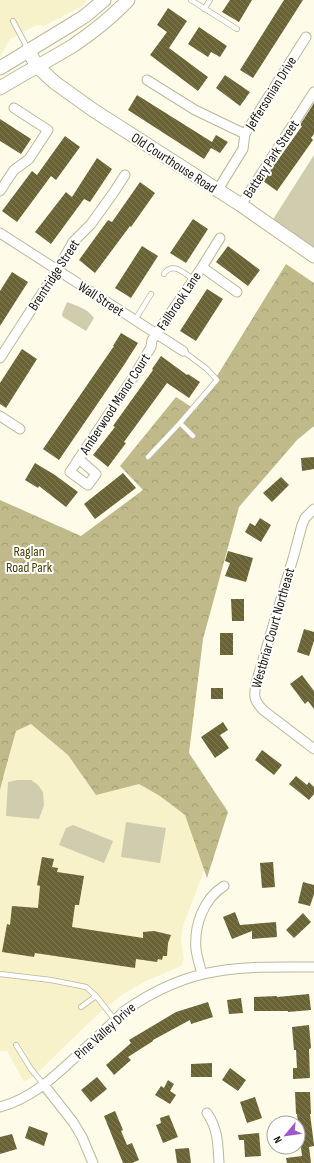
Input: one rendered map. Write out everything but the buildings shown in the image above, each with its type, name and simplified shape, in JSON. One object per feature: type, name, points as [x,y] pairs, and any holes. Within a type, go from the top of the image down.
[{"type":"street","points":[[0,68],[85,16],[104,0]]},
{"type":"street","points":[[0,88],[73,45],[105,21],[128,0]]},
{"type":"street","name":"Jeffersonian Drive","points":[[217,191],[243,149],[245,134],[306,37]]},
{"type":"street","name":"Old Courthouse Road","points":[[28,50],[38,66],[54,82],[93,110],[241,205],[314,256]]},
{"type":"street","points":[[147,80],[195,110],[245,134]]},
{"type":"street","name":"Battery Park Street","points":[[241,205],[314,92]]},
{"type":"street","points":[[0,191],[14,170],[29,159],[48,130],[14,108]]},
{"type":"street","name":"Brentridge Street","points":[[0,358],[57,270],[73,242],[91,224],[125,175]]},
{"type":"street","name":"Wall Street","points":[[0,233],[182,351]]},
{"type":"street","name":"Fallbrook Lane","points":[[156,334],[220,238]]},
{"type":"street","name":"Fallbrook Lane","points":[[202,267],[237,292]]},
{"type":"street","name":"Amberwood Manor Court","points":[[78,460],[96,474],[88,485],[70,472],[78,460],[134,376],[151,347],[152,340],[156,334]]},
{"type":"street","points":[[0,416],[20,429]]},
{"type":"street","name":"Westbriar Court Northeast","points":[[314,509],[305,518],[302,525],[256,682],[254,695],[257,703],[263,710],[314,749]]},
{"type":"street","points":[[202,974],[196,952],[197,928],[206,905],[212,896],[224,886]]},
{"type":"street","name":"Pine Valley Drive","points":[[0,1107],[21,1099],[44,1085],[58,1074],[123,1012],[146,997],[180,981],[202,974],[237,969],[314,967]]},
{"type":"street","points":[[44,1085],[73,1122],[82,1137],[93,1163]]},
{"type":"street","points":[[207,1113],[216,1129],[218,1139],[218,1163]]},
{"type":"lane","points":[[191,0],[237,29]]},
{"type":"lane","points":[[204,9],[210,0]]},
{"type":"lane","points":[[13,21],[28,50]]},
{"type":"lane","points":[[164,274],[171,267],[176,268],[194,279]]},
{"type":"lane","points":[[135,320],[151,294]]},
{"type":"lane","points":[[148,457],[217,380],[207,369],[182,351]]},
{"type":"lane","points":[[180,423],[193,436]]},
{"type":"lane","points":[[0,974],[51,980],[86,987],[96,996],[115,1020]]},
{"type":"lane","points":[[81,1007],[96,996]]},
{"type":"lane","points":[[16,1045],[31,1069],[44,1085]]},
{"type":"shaded area","points":[[0,0],[87,0],[82,6],[44,26],[37,25],[10,39],[0,57]]},
{"type":"shaded area","points":[[314,155],[314,250],[272,221]]},
{"type":"shaded area","points":[[67,302],[86,310],[94,318],[86,331],[63,317],[62,314]]},
{"type":"shaded area","points":[[0,637],[227,806],[183,926],[181,941],[184,958],[182,965],[144,982],[123,994],[97,1015],[36,1074],[24,1082],[7,1051],[0,1051]]},
{"type":"shaded area","points":[[31,780],[38,785],[43,792],[44,805],[39,819],[6,816],[8,782]]},
{"type":"shaded area","points":[[126,822],[166,828],[160,863],[121,857]]},
{"type":"shaded area","points":[[73,825],[113,841],[104,863],[59,845],[66,828]]},
{"type":"green space","name":"Raglan Road Park","points":[[286,264],[314,283],[314,426],[297,440],[239,507],[203,639],[189,753],[228,812],[207,878],[185,815],[160,796],[139,784],[96,795],[68,755],[31,724],[16,731],[0,790],[0,500],[81,536],[143,490],[120,466],[176,397],[196,410]]}]
